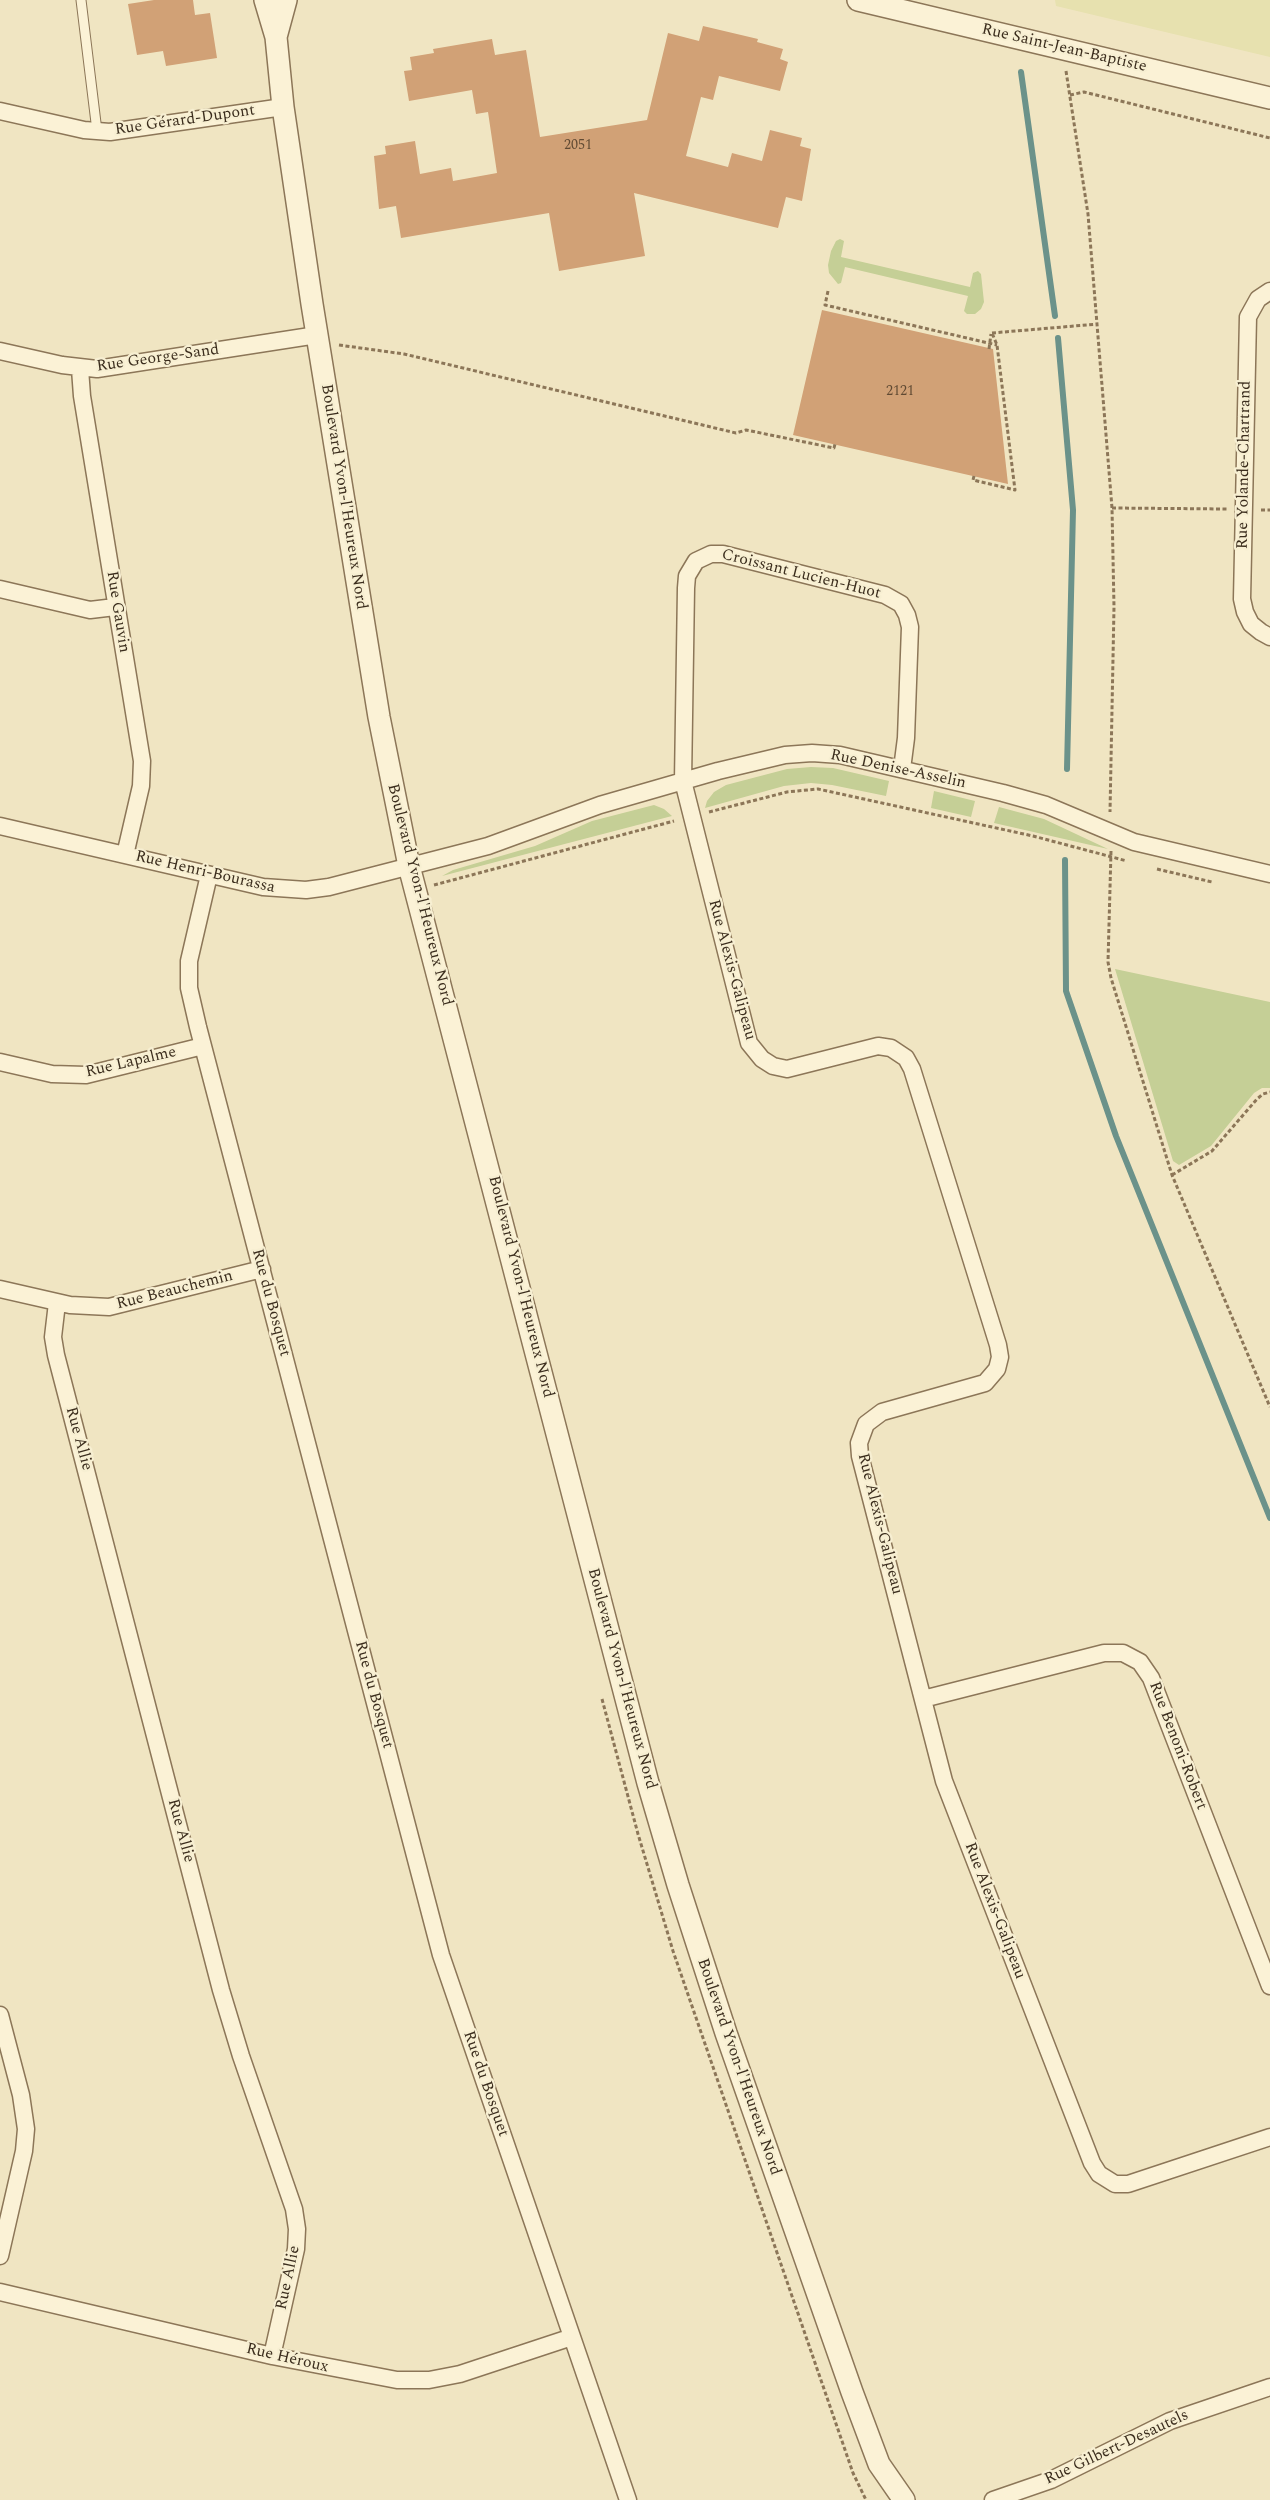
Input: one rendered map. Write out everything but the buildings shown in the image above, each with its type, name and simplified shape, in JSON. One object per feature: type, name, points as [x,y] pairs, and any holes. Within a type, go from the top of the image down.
[{"type":"street","name":"Boulevard Yvon-l'Heureux Nord","points":[[265,0],[276,37],[283,107],[318,341],[379,717],[410,866],[646,1773],[683,1904],[852,2392],[880,2464],[904,2500]]},
{"type":"street","name":"Boulevard Yvon-l'Heureux Nord","points":[[276,37],[286,0]]},
{"type":"street","name":"Rue Saint-Jean-Baptiste","points":[[858,0],[1270,98]]},
{"type":"street","name":"Rue Gérard-Dupont","points":[[0,110],[97,131],[136,130],[283,107]]},
{"type":"street","name":"Rue Yolande-Chartrand","points":[[1270,291],[1258,300],[1248,317],[1242,590],[1243,606],[1247,618],[1256,629],[1270,637]]},
{"type":"street","name":"Rue George-Sand","points":[[0,351],[80,369],[112,367],[318,341]]},
{"type":"street","name":"Rue Gauvin","points":[[80,369],[82,396],[115,607],[142,761],[141,786],[125,855]]},
{"type":"street","name":"Croissant Lucien-Huot","points":[[683,781],[687,576],[696,561],[711,554],[723,554],[885,595],[901,604],[907,615],[910,628],[906,738],[902,769]]},
{"type":"street","points":[[0,589],[90,610],[115,607]]},
{"type":"street","name":"Rue Denise-Asselin","points":[[410,866],[510,840],[593,807],[683,781],[769,759],[798,754],[840,756],[902,769],[1046,805],[1134,842],[1270,874]]},
{"type":"street","name":"Rue Alexis-Galipeau","points":[[683,781],[747,1037],[753,1049],[767,1063],[787,1069],[878,1046],[891,1048],[906,1058],[912,1069],[998,1345],[1000,1357],[997,1369],[985,1383],[882,1412],[866,1424],[860,1436],[860,1456],[944,1781],[1092,2163],[1099,2174],[1115,2184],[1128,2184],[1270,2137]]},
{"type":"street","name":"Rue Henri-Bourassa","points":[[0,826],[271,888],[306,890],[329,887],[410,866]]},
{"type":"street","name":"Rue du Bosquet","points":[[209,875],[188,970],[189,988],[203,1046],[441,1955],[628,2500]]},
{"type":"street","name":"Rue Lapalme","points":[[0,1062],[52,1074],[86,1075],[203,1046]]},
{"type":"street","name":"Rue Beauchemin","points":[[0,1289],[57,1303],[83,1307],[122,1305],[262,1269]]},
{"type":"street","name":"Rue Allie","points":[[57,1303],[53,1338],[56,1355],[221,1990],[241,2056],[294,2209],[297,2229],[296,2250],[272,2356]]},
{"type":"street","name":"Rue Benoni-Robert","points":[[923,1699],[1104,1653],[1123,1653],[1140,1662],[1151,1678],[1270,1986]]},
{"type":"street","points":[[0,2015],[22,2101],[26,2129],[23,2157],[0,2256]]},
{"type":"street","name":"Rue Héroux","points":[[0,2292],[272,2356],[381,2378],[428,2380],[468,2372],[572,2337]]},
{"type":"street","name":"Rue Gilbert-Desautels","points":[[993,2500],[1051,2480],[1170,2421],[1270,2387]]},
{"type":"lane","points":[[81,0],[97,131]]},
{"type":"path","points":[[1063,48],[1088,214],[1112,508],[1114,607],[1110,817]]},
{"type":"path","points":[[1070,95],[1084,92],[1270,138]]},
{"type":"path","points":[[828,291],[825,305],[989,346],[997,345]]},
{"type":"path","points":[[992,333],[1098,324]]},
{"type":"path","points":[[989,346],[992,333]]},
{"type":"path","points":[[974,476],[973,480],[1015,490],[997,345],[992,333]]},
{"type":"path","points":[[318,341],[404,354],[736,433],[746,430],[824,444],[834,448],[835,444]]},
{"type":"path","points":[[1112,508],[1228,509]]},
{"type":"path","points":[[711,811],[787,792],[818,789],[1033,836],[1134,863]]},
{"type":"path","points":[[442,882],[673,821]]},
{"type":"path","points":[[1111,857],[1108,962],[1111,978],[1172,1175],[1270,1407]]},
{"type":"path","points":[[1148,866],[1217,883]]},
{"type":"path","points":[[1172,1175],[1212,1151],[1257,1099],[1263,1094],[1270,1092]]},
{"type":"path","points":[[860,2483],[866,2500]]},
{"type":"shaded area","points":[[1055,0],[1270,0],[1270,57],[1056,6]]},
{"type":"green space","points":[[840,239],[844,241],[841,257],[970,287],[973,273],[978,271],[981,274],[984,302],[981,309],[975,314],[967,314],[964,311],[968,296],[845,267],[841,283],[838,284],[829,273],[828,265],[831,251],[836,241]]},
{"type":"green space","points":[[833,768],[889,781],[886,796],[832,785],[811,783],[784,786],[705,808],[707,801],[714,792],[726,785],[787,769]]},
{"type":"green space","points":[[934,791],[975,801],[971,817],[931,808]]},
{"type":"green space","points":[[654,805],[664,809],[672,816],[442,876],[453,870],[535,846],[592,821]]},
{"type":"green space","points":[[999,807],[1044,819],[1108,849],[994,823]]},
{"type":"green space","points":[[1115,969],[1270,1002],[1270,1088],[1262,1088],[1254,1093],[1211,1146],[1179,1165],[1173,1161]]},
{"type":"waterway","points":[[1021,72],[1055,316]]},
{"type":"waterway","points":[[1058,338],[1073,510],[1067,769]]},
{"type":"waterway","points":[[1065,860],[1066,991],[1116,1136],[1270,1518]]}]
